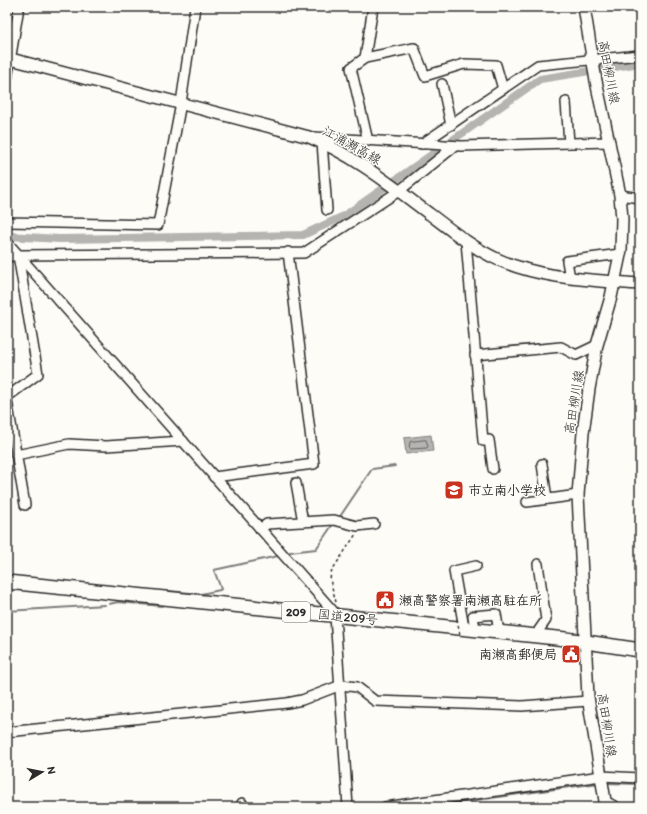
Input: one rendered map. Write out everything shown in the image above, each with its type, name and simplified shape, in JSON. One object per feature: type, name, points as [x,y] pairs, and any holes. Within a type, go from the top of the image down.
[{"type":"highway","name":"国道209号","points":[[7,582],[539,636],[640,650]]},
{"type":"main road","name":"高田柳川線","points":[[584,7],[604,142],[620,195],[622,219],[620,254],[597,345],[583,433],[578,494],[588,701],[602,781],[604,804]]},
{"type":"main road","name":"江浦瀬高線","points":[[9,59],[309,137],[322,142],[377,174],[466,241],[485,253],[509,264],[550,276],[640,284]]},
{"type":"street","points":[[7,79],[9,59],[19,7]]},
{"type":"street","points":[[7,222],[158,225],[181,103],[195,7]]},
{"type":"street","points":[[365,58],[373,7]]},
{"type":"street","points":[[368,141],[351,68],[365,58],[414,48],[425,76],[464,64],[496,65],[503,89]]},
{"type":"street","points":[[425,144],[538,65],[640,55]]},
{"type":"street","points":[[442,84],[451,125]]},
{"type":"street","points":[[566,102],[569,144]]},
{"type":"street","points":[[309,137],[458,146],[604,142]]},
{"type":"street","points":[[322,142],[327,210]]},
{"type":"street","points":[[13,254],[304,253],[397,190],[458,146]]},
{"type":"street","points":[[620,195],[640,198]]},
{"type":"street","points":[[466,241],[482,441],[489,440],[493,469]]},
{"type":"street","points":[[7,242],[13,254],[38,374],[7,398],[9,418],[25,505]]},
{"type":"street","points":[[214,477],[314,464],[288,252]]},
{"type":"street","points":[[13,254],[331,607],[335,616],[341,685],[348,807]]},
{"type":"street","points":[[570,278],[567,261],[620,254]]},
{"type":"street","points":[[475,355],[561,347],[576,355],[597,345]]},
{"type":"street","points":[[16,455],[70,444],[106,446],[183,441]]},
{"type":"street","points":[[542,464],[547,499]]},
{"type":"street","points":[[296,483],[303,522]]},
{"type":"street","points":[[527,502],[578,494]]},
{"type":"street","points":[[260,529],[267,524],[334,520],[362,526],[374,524]]},
{"type":"street","points":[[538,564],[546,620],[539,630],[539,636]]},
{"type":"street","points":[[464,628],[454,571],[476,566]]},
{"type":"street","points":[[7,732],[287,703],[302,700],[341,685],[357,687],[375,701],[522,706],[588,701]]},
{"type":"street","points":[[385,807],[602,781],[640,778]]},
{"type":"street","points":[[604,804],[616,807]]},
{"type":"path","points":[[336,602],[330,580],[331,572],[362,526]]},
{"type":"water","points":[[431,435],[433,451],[406,454],[404,438]]},
{"type":"waterway","points":[[7,236],[60,239],[303,235],[344,216],[540,79],[640,63]]},
{"type":"waterway","points":[[339,518],[372,469],[395,466]]},
{"type":"waterway","points":[[290,552],[316,549],[333,524]]},
{"type":"waterway","points":[[169,591],[201,594],[220,590],[221,589],[214,570],[278,556]]},
{"type":"waterway","points":[[109,604],[118,602],[162,606]]},
{"type":"waterway","points":[[7,611],[105,605]]},
{"type":"waterway","points":[[426,807],[599,783]]},
{"type":"waterway","points":[[605,783],[640,784]]},
{"type":"place","name":"市立南小学校","points":[[454,490]]},
{"type":"place","name":"瀬高警察署南瀬高駐在所","points":[[385,600]]},
{"type":"place","name":"南瀬高郵便局","points":[[571,654]]}]
